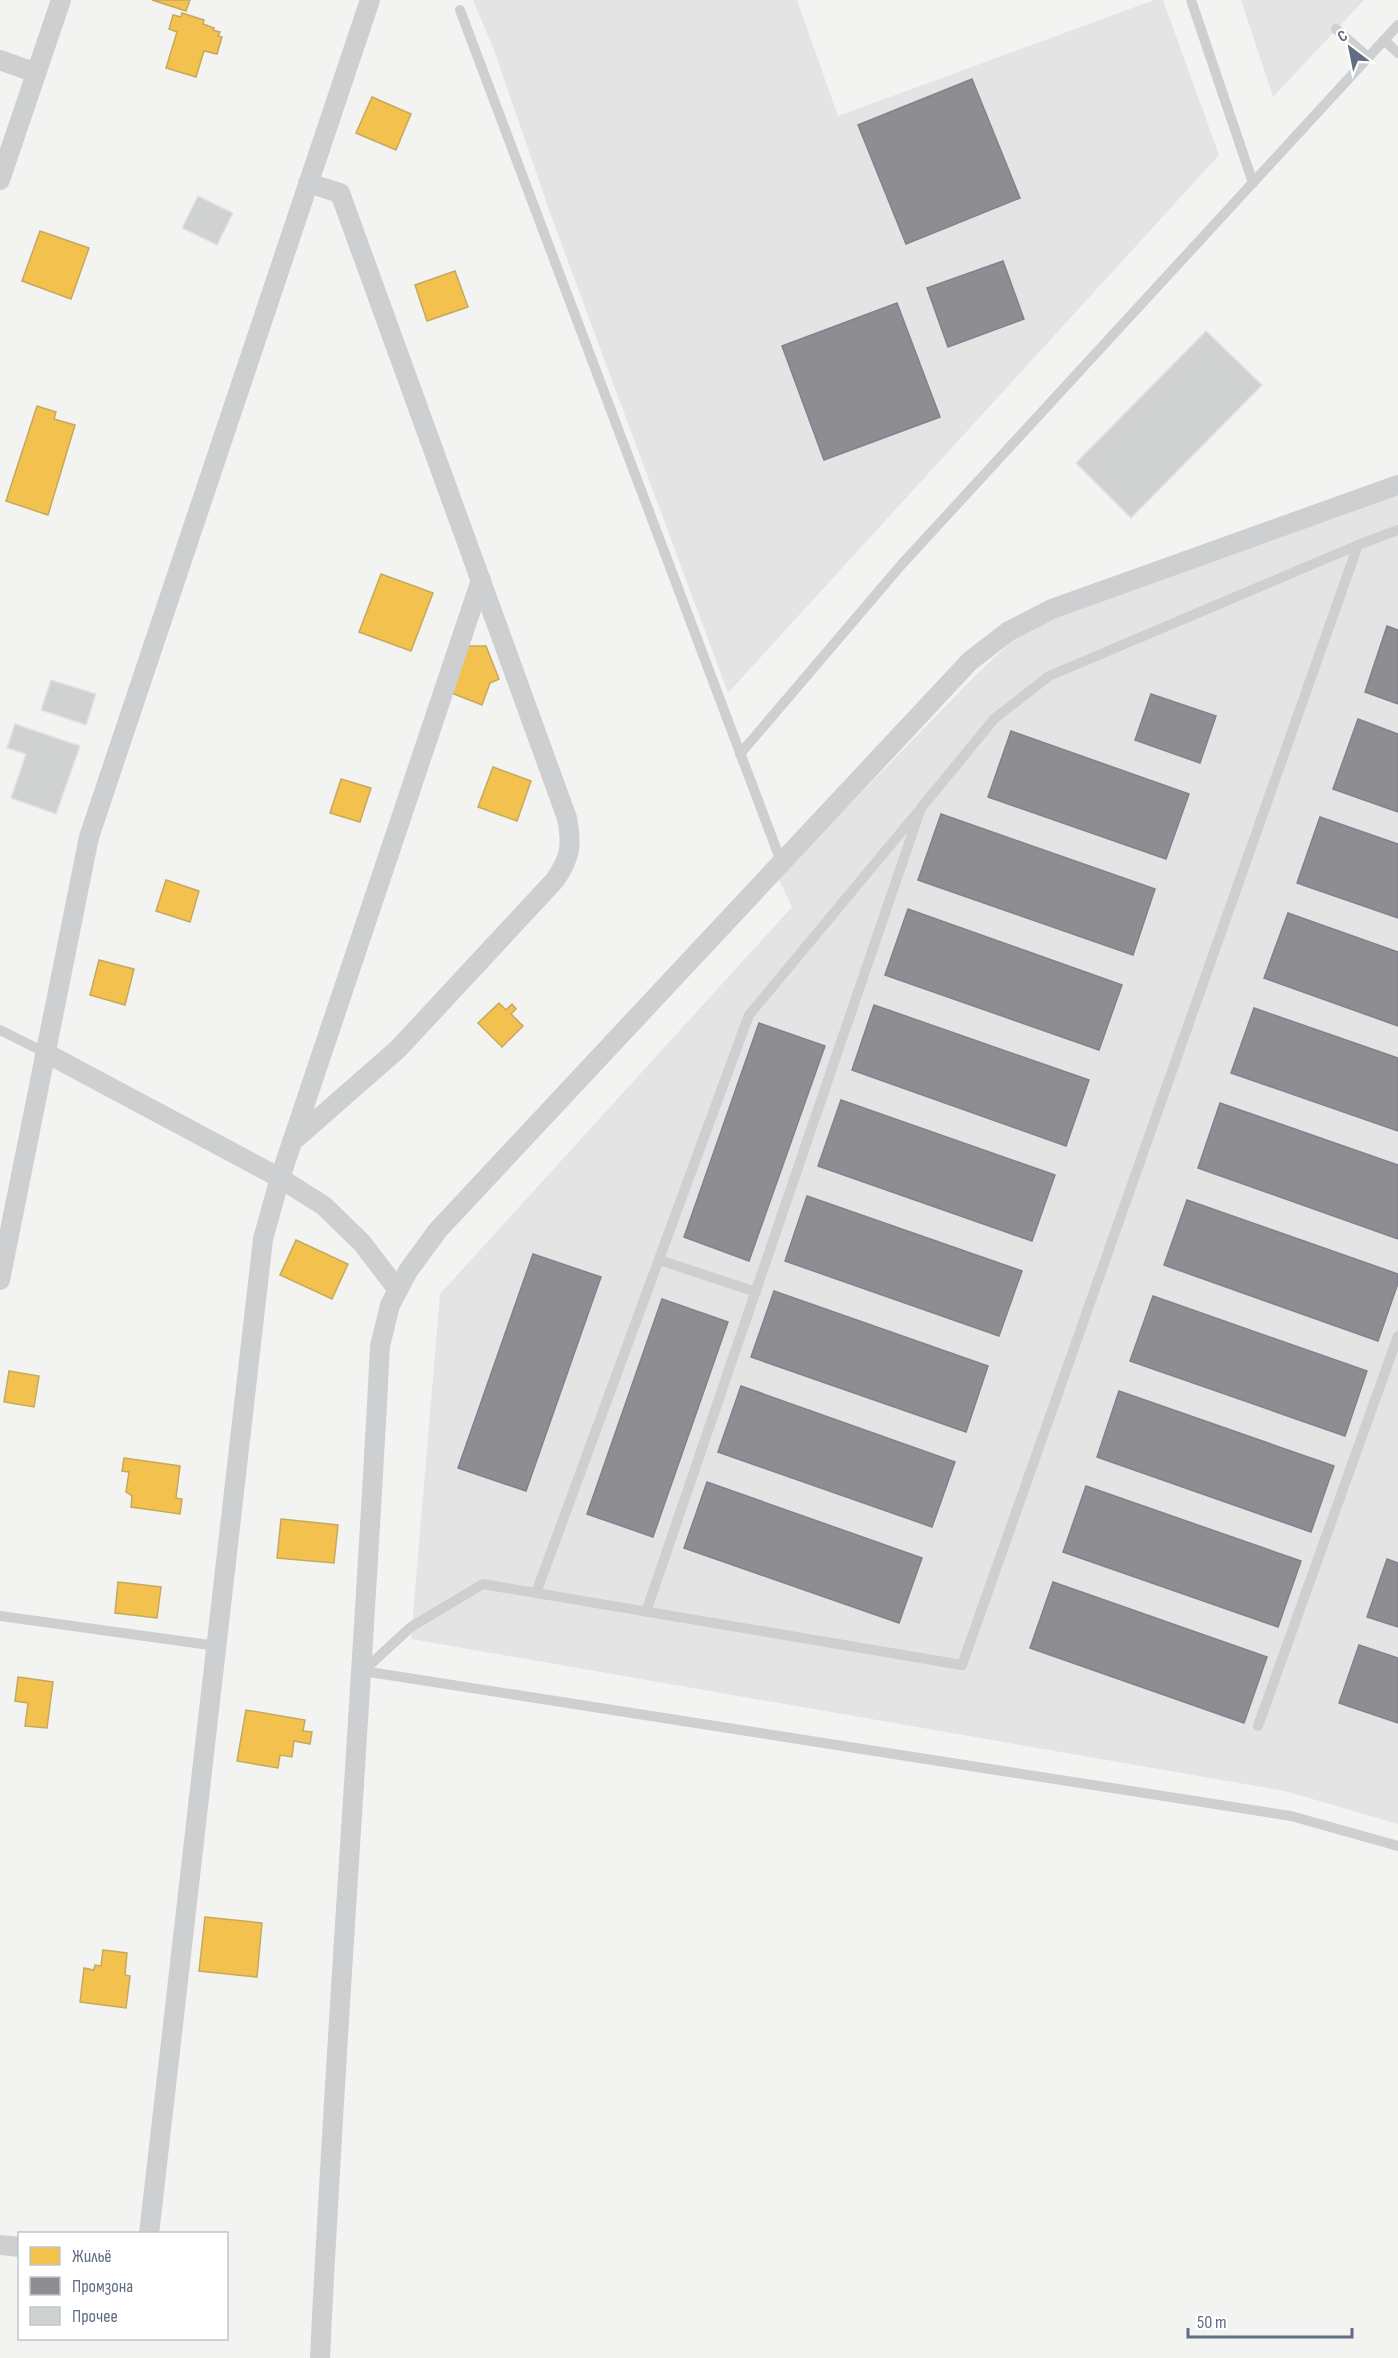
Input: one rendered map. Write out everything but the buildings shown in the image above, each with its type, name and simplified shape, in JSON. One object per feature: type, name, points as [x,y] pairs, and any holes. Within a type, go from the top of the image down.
[{"type":"street","points":[[0,180],[61,0]]},
{"type":"street","points":[[0,1280],[89,837],[370,0]]},
{"type":"street","points":[[0,60],[36,73]]},
{"type":"street","points":[[291,1142],[398,1048],[555,880],[567,862],[571,840],[567,818],[340,193],[308,183]]},
{"type":"street","points":[[320,2358],[331,2125],[363,1671],[380,1346],[390,1305],[408,1271],[438,1230],[970,661],[1009,631],[1052,609],[1398,485]]},
{"type":"street","points":[[150,2232],[263,1239],[291,1142],[481,580]]},
{"type":"street","points":[[46,1053],[280,1178],[324,1206],[362,1243],[398,1290]]},
{"type":"street","points":[[0,2245],[18,2247]]},
{"type":"lane","points":[[1191,0],[1253,183]]},
{"type":"lane","points":[[460,10],[782,864]]},
{"type":"lane","points":[[740,754],[902,564],[1398,25]]},
{"type":"lane","points":[[1336,29],[1368,57]]},
{"type":"lane","points":[[1383,40],[1398,53]]},
{"type":"lane","points":[[536,1593],[749,1015],[994,719],[1049,676],[1398,530]]},
{"type":"lane","points":[[363,1671],[411,1627],[483,1584],[962,1665],[1358,545]]},
{"type":"lane","points":[[646,1612],[921,808]]},
{"type":"lane","points":[[0,1030],[46,1053]]},
{"type":"lane","points":[[659,1260],[756,1292]]},
{"type":"lane","points":[[1258,1726],[1398,1336]]},
{"type":"lane","points":[[0,1616],[217,1646]]},
{"type":"lane","points":[[363,1671],[1291,1816],[1398,1846]]},
{"type":"shaded area","points":[[473,0],[797,0],[838,116],[1154,0],[1163,0],[1219,155],[728,693],[553,221],[494,50]]},
{"type":"shaded area","points":[[1241,0],[1364,0],[1273,97]]},
{"type":"shaded area","points":[[1398,496],[1398,1824],[1285,1791],[411,1639],[440,1294],[792,907],[778,878],[978,673],[1025,629]]}]
